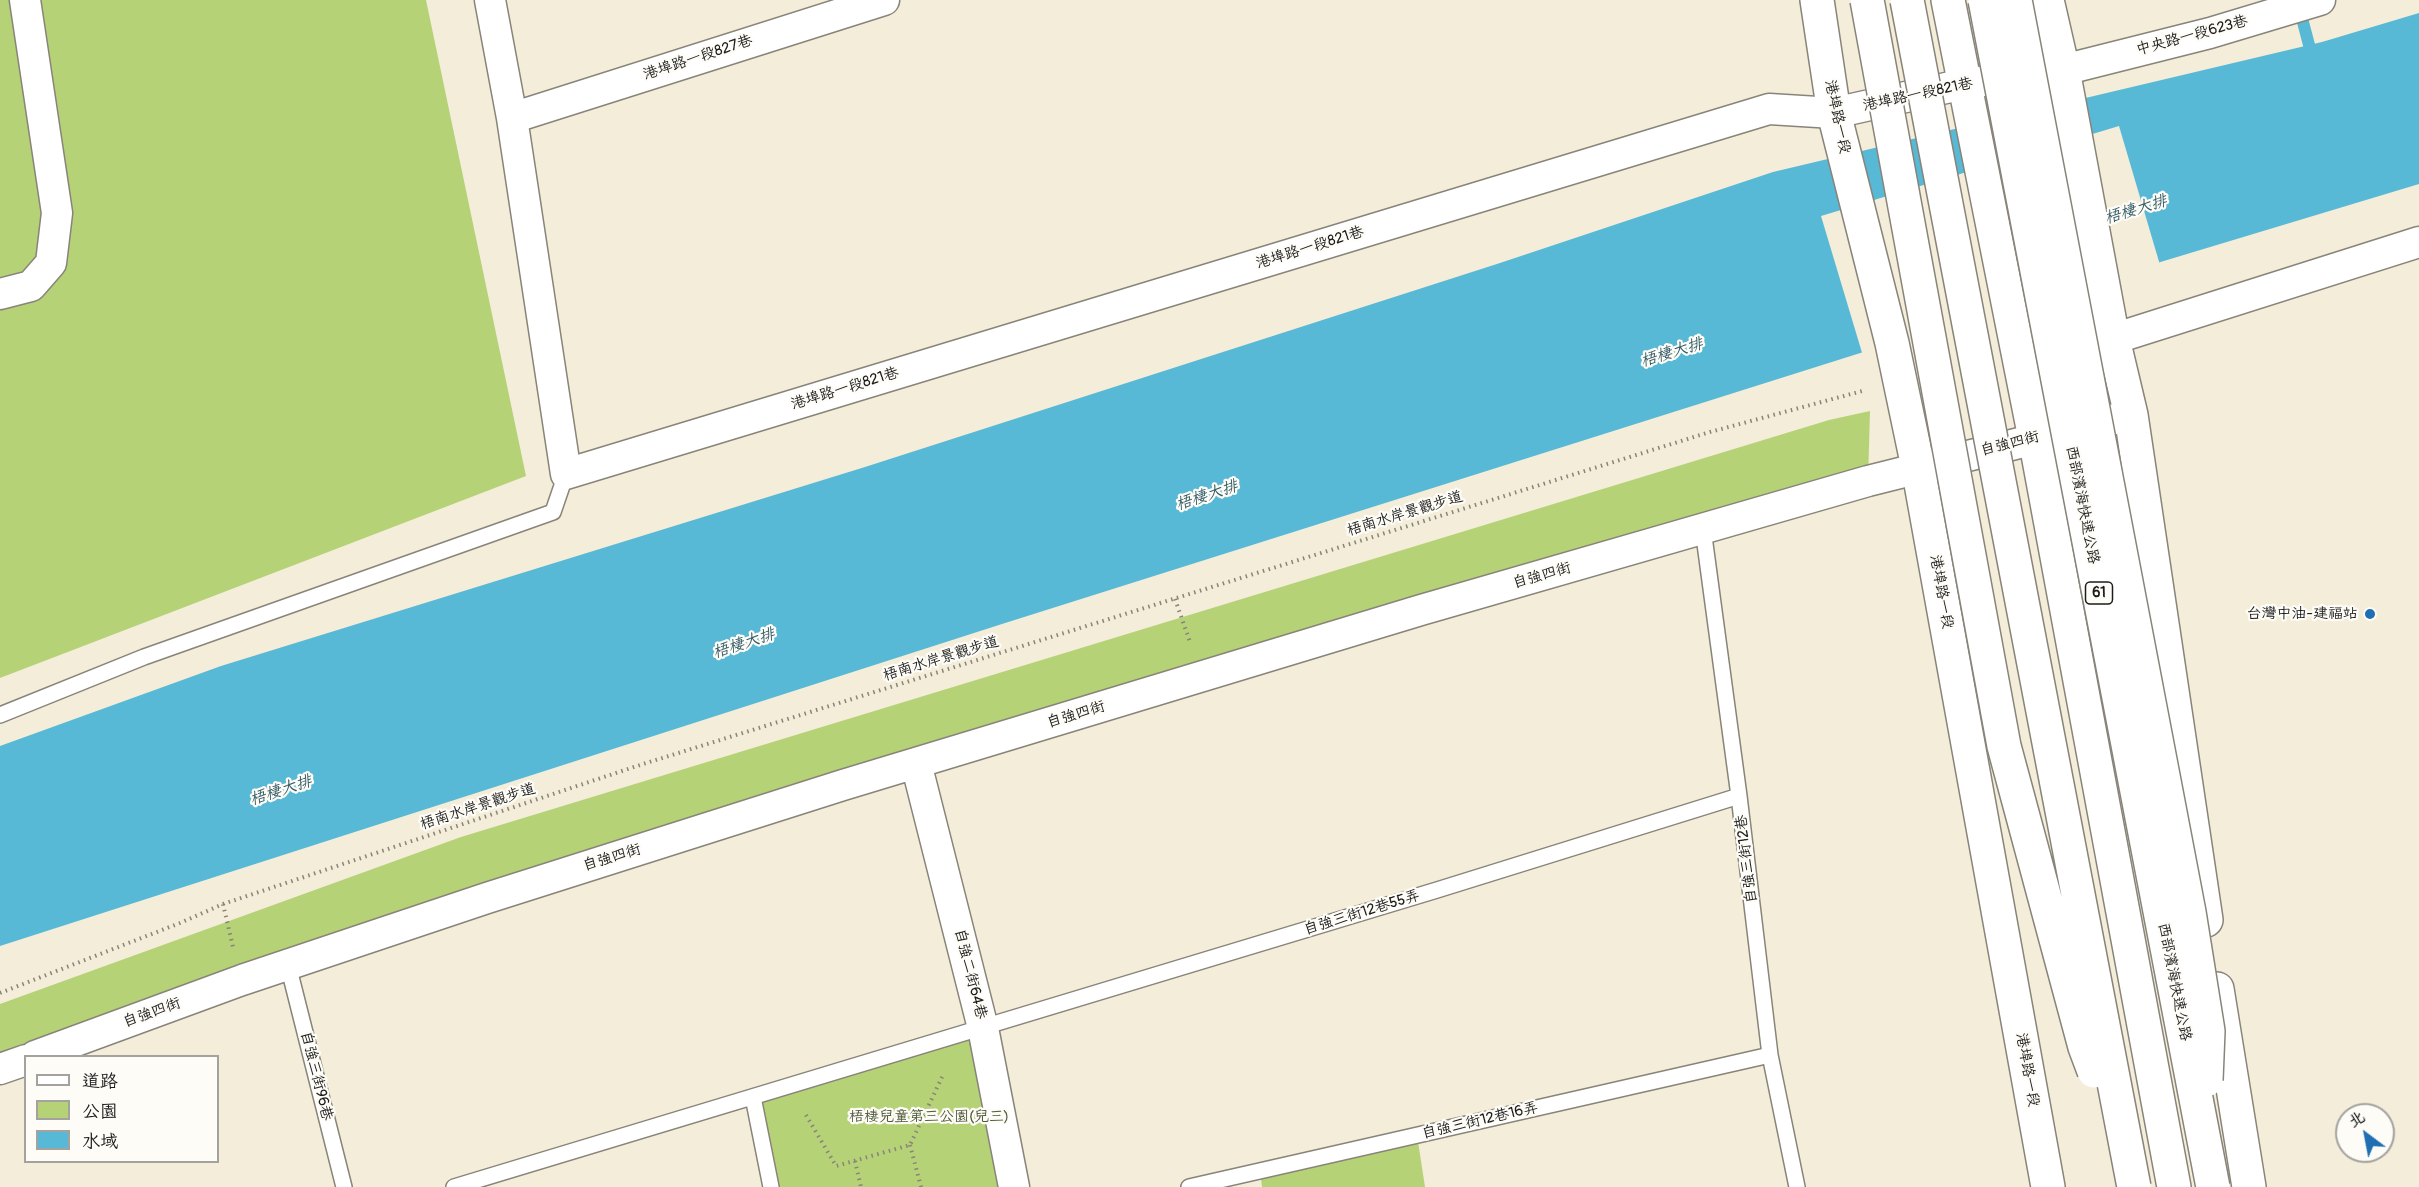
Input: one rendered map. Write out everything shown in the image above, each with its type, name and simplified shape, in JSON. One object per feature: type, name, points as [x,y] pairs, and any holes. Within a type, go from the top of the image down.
[{"type":"main road","name":"港埠路一段","points":[[1817,0],[1834,113],[1900,381],[1918,467],[2048,1187]]},
{"type":"main road","points":[[1867,0],[2004,746],[2085,1047],[2132,1177]]},
{"type":"main road","points":[[1907,0],[2132,1177]]},
{"type":"main road","points":[[1948,0],[2035,438],[2174,1187]]},
{"type":"main road","name":"西部濱海快速公路","points":[[1985,0],[2213,1187]]},
{"type":"main road","points":[[2015,0],[2191,922],[2208,1031],[2204,1139]]},
{"type":"main road","points":[[2048,0],[2113,339],[2131,415],[2195,850],[2249,1187]]},
{"type":"street","points":[[0,294],[31,286],[51,263],[57,213],[25,0]]},
{"type":"street","points":[[490,0],[512,117],[567,474]]},
{"type":"street","name":"港埠路一段827巷","points":[[512,117],[842,6],[884,0]]},
{"type":"street","name":"中央路一段623巷","points":[[2063,70],[2210,33],[2320,0]]},
{"type":"street","name":"港埠路一段821巷","points":[[567,474],[1769,109],[1834,113],[1964,84],[2063,70]]},
{"type":"street","points":[[2113,339],[2419,242]]},
{"type":"street","name":"自強四街","points":[[38,1055],[242,980],[526,885],[916,763],[1421,610],[1918,467],[2131,415]]},
{"type":"street","name":"自強二街64巷","points":[[916,763],[984,1028],[1014,1187]]},
{"type":"street","points":[[0,1070],[24,1061]]},
{"type":"lane","points":[[0,715],[144,657],[553,512],[567,474]]},
{"type":"lane","name":"自強三街12巷","points":[[1703,529],[1739,796],[1770,1055],[1797,1187]]},
{"type":"lane","name":"自強三街12巷55弄","points":[[454,1187],[984,1028],[1739,796]]},
{"type":"lane","name":"自強三街96巷","points":[[288,965],[344,1187]]},
{"type":"lane","name":"自強三街12巷16弄","points":[[1189,1187],[1770,1055]]},
{"type":"lane","points":[[753,1097],[771,1187]]},
{"type":"path","name":"梧南水岸景觀步道","points":[[0,993],[223,904],[643,764],[1710,432],[1900,381]]},
{"type":"path","points":[[1176,600],[1202,677]]},
{"type":"path","points":[[223,904],[242,980]]},
{"type":"path","points":[[921,1187],[910,1144],[943,1075]]},
{"type":"path","points":[[806,1115],[836,1166],[910,1144]]},
{"type":"path","points":[[855,1161],[861,1187]]},
{"type":"green space","points":[[0,0],[426,0],[526,476],[0,678]]},
{"type":"green space","points":[[1870,411],[1868,481],[866,767],[43,1055],[24,1055],[24,1062],[0,1070],[0,1004],[461,837],[1829,420]]},
{"type":"green space","name":"梧棲兒童第三公園(兒三)","points":[[983,1028],[1014,1187],[771,1187],[753,1097]]},
{"type":"green space","points":[[1417,1135],[1425,1187],[1262,1187],[1260,1171]]},
{"type":"water","name":"梧棲大排","points":[[2419,13],[2419,184],[1892,343],[1002,624],[0,946],[0,746],[221,666],[865,467],[1500,263],[1773,172],[2322,42]]},
{"type":"pier","points":[[2119,126],[2160,265],[1863,356],[1821,216]]},
{"type":"waterway","points":[[2299,7],[2313,60]]},
{"type":"place","name":"台灣中油-建福站","points":[[2370,614]]}]
